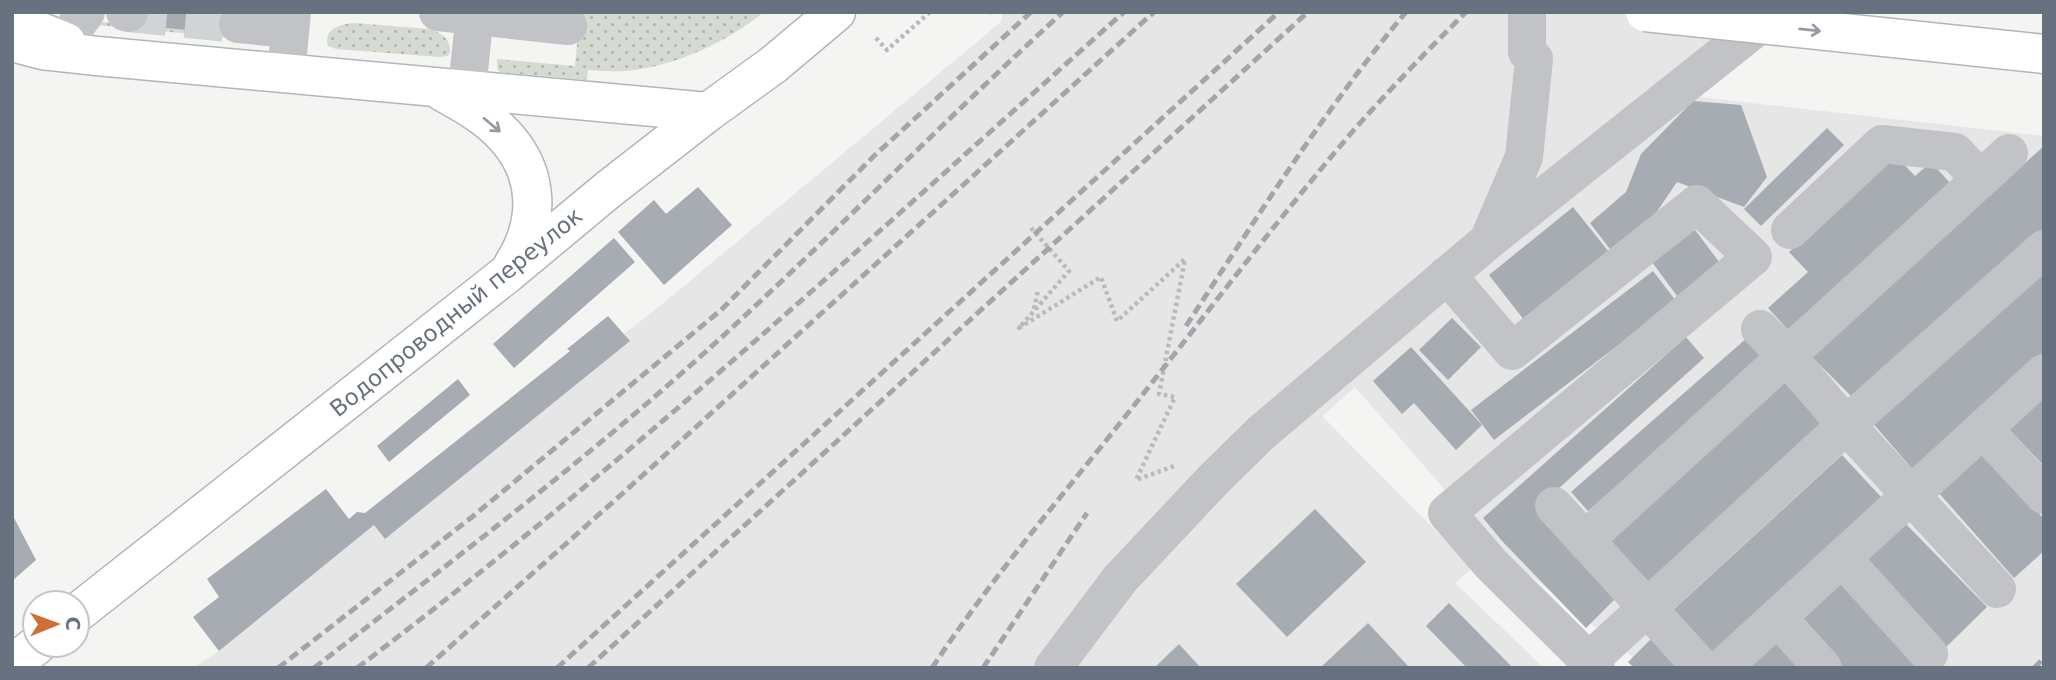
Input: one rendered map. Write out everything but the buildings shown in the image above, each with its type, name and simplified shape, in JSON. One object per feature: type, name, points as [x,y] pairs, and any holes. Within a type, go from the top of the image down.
[{"type":"main road","points":[[17,12],[34,29],[75,27],[125,58]]},
{"type":"main road","name":"Водопроводный переулок","points":[[91,602],[508,273],[610,189],[773,65],[836,12]]},
{"type":"main road","points":[[1645,12],[2044,54]]},
{"type":"main road","points":[[12,42],[42,50],[708,112]]},
{"type":"main road","points":[[451,89],[465,104],[505,136],[525,167],[532,195],[533,214],[520,254],[508,273]]},
{"type":"lane","points":[[1489,240],[1524,157],[1534,59],[1527,52],[1527,12]]},
{"type":"lane","points":[[1053,668],[1120,579],[1261,433],[1489,240],[1776,12]]},
{"type":"lane","points":[[451,89],[463,13],[568,26]]},
{"type":"lane","points":[[238,24],[291,21],[286,73]]},
{"type":"lane","points":[[1790,230],[1882,144],[1955,152],[1980,179]]},
{"type":"lane","points":[[1585,540],[2009,153]]},
{"type":"lane","points":[[1447,275],[1511,351],[1697,204],[1753,257],[1447,513],[1490,564],[1592,664],[1647,608],[1846,425],[2044,250]]},
{"type":"lane","points":[[1760,329],[1997,589]]},
{"type":"lane","points":[[1722,668],[2044,373]]},
{"type":"lane","points":[[1983,429],[2044,495]]},
{"type":"lane","points":[[1554,506],[1702,668]]},
{"type":"lane","points":[[1842,558],[1929,654]]},
{"type":"lane","points":[[1777,617],[1824,668]]},
{"type":"path","points":[[876,38],[887,50],[930,12]]},
{"type":"path","points":[[1031,228],[1069,271]]},
{"type":"path","points":[[1069,271],[1019,328],[1101,277],[1116,321],[1185,259],[1159,394],[1175,397],[1136,480],[1193,460],[1214,479]]},
{"type":"path","points":[[1038,290],[1034,310],[1069,271]]},
{"type":"shaded area","points":[[580,12],[764,12],[717,43],[644,69],[588,70],[587,80],[499,72],[497,59],[575,66]]},
{"type":"shaded area","points":[[1003,12],[1795,12],[1690,96],[2044,136],[2044,668],[1646,668],[1495,547],[1355,387],[1322,416],[1473,568],[1455,583],[1544,668],[193,668],[219,651],[374,525],[655,310],[1001,22]]},
{"type":"shaded area","points":[[97,22],[253,35],[253,40],[98,25]]},
{"type":"shaded area","points":[[354,23],[430,29],[444,37],[449,43],[450,52],[448,56],[439,57],[336,49],[328,46],[328,35],[334,28]]},
{"type":"tunnel","points":[[129,13],[238,24]]},
{"type":"railway","points":[[278,668],[472,517],[721,310],[874,156],[1031,12]]},
{"type":"railway","points":[[314,668],[530,500],[687,369],[1063,12]]},
{"type":"railway","points":[[357,668],[457,591],[652,430],[1124,12]]},
{"type":"railway","points":[[426,668],[1154,12]]},
{"type":"railway","points":[[557,668],[1279,12]]},
{"type":"railway","points":[[588,668],[1308,12]]},
{"type":"railway","points":[[1186,326],[1319,126],[1406,12]]},
{"type":"railway","points":[[932,668],[1004,568],[1296,199],[1367,116],[1466,12]]},
{"type":"railway","points":[[983,668],[1087,513]]},
{"type":"railway","points":[[2034,668],[2044,658]]}]
